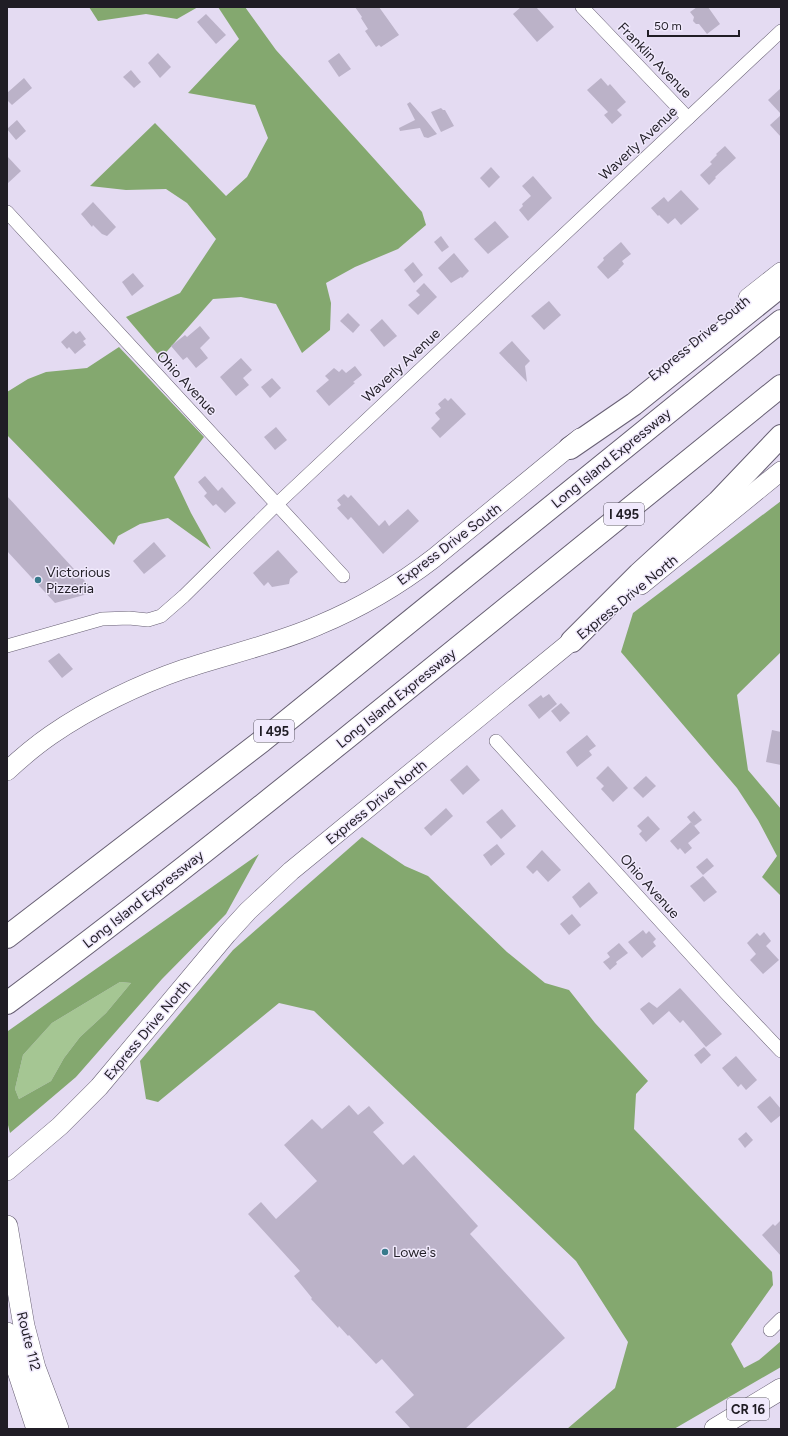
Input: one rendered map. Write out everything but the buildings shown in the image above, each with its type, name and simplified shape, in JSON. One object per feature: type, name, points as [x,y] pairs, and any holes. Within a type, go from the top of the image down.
[{"type":"highway","points":[[570,448],[634,404],[781,286]]},
{"type":"highway","name":"Long Island Expressway","points":[[7,937],[268,737],[781,321]]},
{"type":"highway","name":"Long Island Expressway","points":[[7,1003],[127,913],[194,860],[781,386]]},
{"type":"highway","points":[[572,641],[639,574],[723,497],[781,436]]},
{"type":"main road","name":"Express Drive South","points":[[7,771],[28,752],[52,734],[95,709],[129,692],[182,670],[305,631],[339,616],[378,595],[416,571],[570,448],[627,397],[781,272]]},
{"type":"main road","name":"Express Drive North","points":[[7,1170],[60,1126],[99,1087],[227,934],[269,890],[781,471]]},
{"type":"main road","name":"Route 112","points":[[7,1226],[24,1326],[35,1368],[58,1429]]},
{"type":"main road","name":"Route 112","points":[[7,1333],[37,1429]]},
{"type":"main road","name":"CR 16","points":[[715,1429],[781,1389]]},
{"type":"street","name":"Franklin Avenue","points":[[582,7],[688,118]]},
{"type":"street","name":"Waverly Avenue","points":[[7,646],[102,619],[129,618],[148,620],[161,616],[184,596],[277,504],[781,31]]},
{"type":"street","name":"Ohio Avenue","points":[[7,212],[343,576]]},
{"type":"street","name":"Ohio Avenue","points":[[496,741],[726,993],[781,1051]]},
{"type":"street","points":[[770,1330],[781,1319]]},
{"type":"green space","points":[[89,7],[198,7],[177,19],[146,14],[98,21]]},
{"type":"green space","points":[[218,7],[245,7],[276,50],[422,212],[426,225],[398,249],[355,267],[326,283],[331,303],[330,330],[302,353],[276,304],[241,297],[213,299],[161,358],[126,317],[180,293],[216,239],[187,203],[166,189],[126,190],[90,186],[155,123],[226,196],[247,177],[268,138],[255,105],[188,93],[239,39]]},
{"type":"green space","points":[[119,347],[204,437],[174,477],[191,513],[211,549],[168,518],[140,524],[118,536],[114,545],[7,435],[7,392],[28,379],[46,372],[87,368]]},
{"type":"green space","points":[[781,501],[781,652],[737,695],[748,770],[781,809],[781,896],[762,877],[777,856],[758,820],[737,788],[621,652],[633,613]]},
{"type":"green space","points":[[362,837],[405,866],[428,876],[507,952],[545,983],[569,990],[595,1023],[648,1081],[636,1094],[634,1129],[772,1272],[773,1285],[731,1344],[744,1368],[759,1360],[781,1341],[781,1367],[674,1429],[567,1429],[615,1388],[628,1342],[576,1261],[314,1011],[279,1003],[158,1102],[146,1099],[140,1061],[233,950]]},
{"type":"green space","points":[[259,854],[226,914],[162,979],[76,1077],[10,1133],[7,1121],[8,1031]],"holes":[[[120,982],[131,983],[106,1013],[80,1037],[64,1058],[51,1081],[19,1099],[15,1089],[23,1055],[52,1023]]]},
{"type":"green space","points":[[120,982],[131,983],[106,1013],[80,1037],[64,1058],[51,1081],[19,1099],[15,1089],[23,1055],[52,1023]]},
{"type":"place","name":"Victorious Pizzeria","points":[[38,580]]},
{"type":"place","name":"Lowe's","points":[[385,1252]]}]
